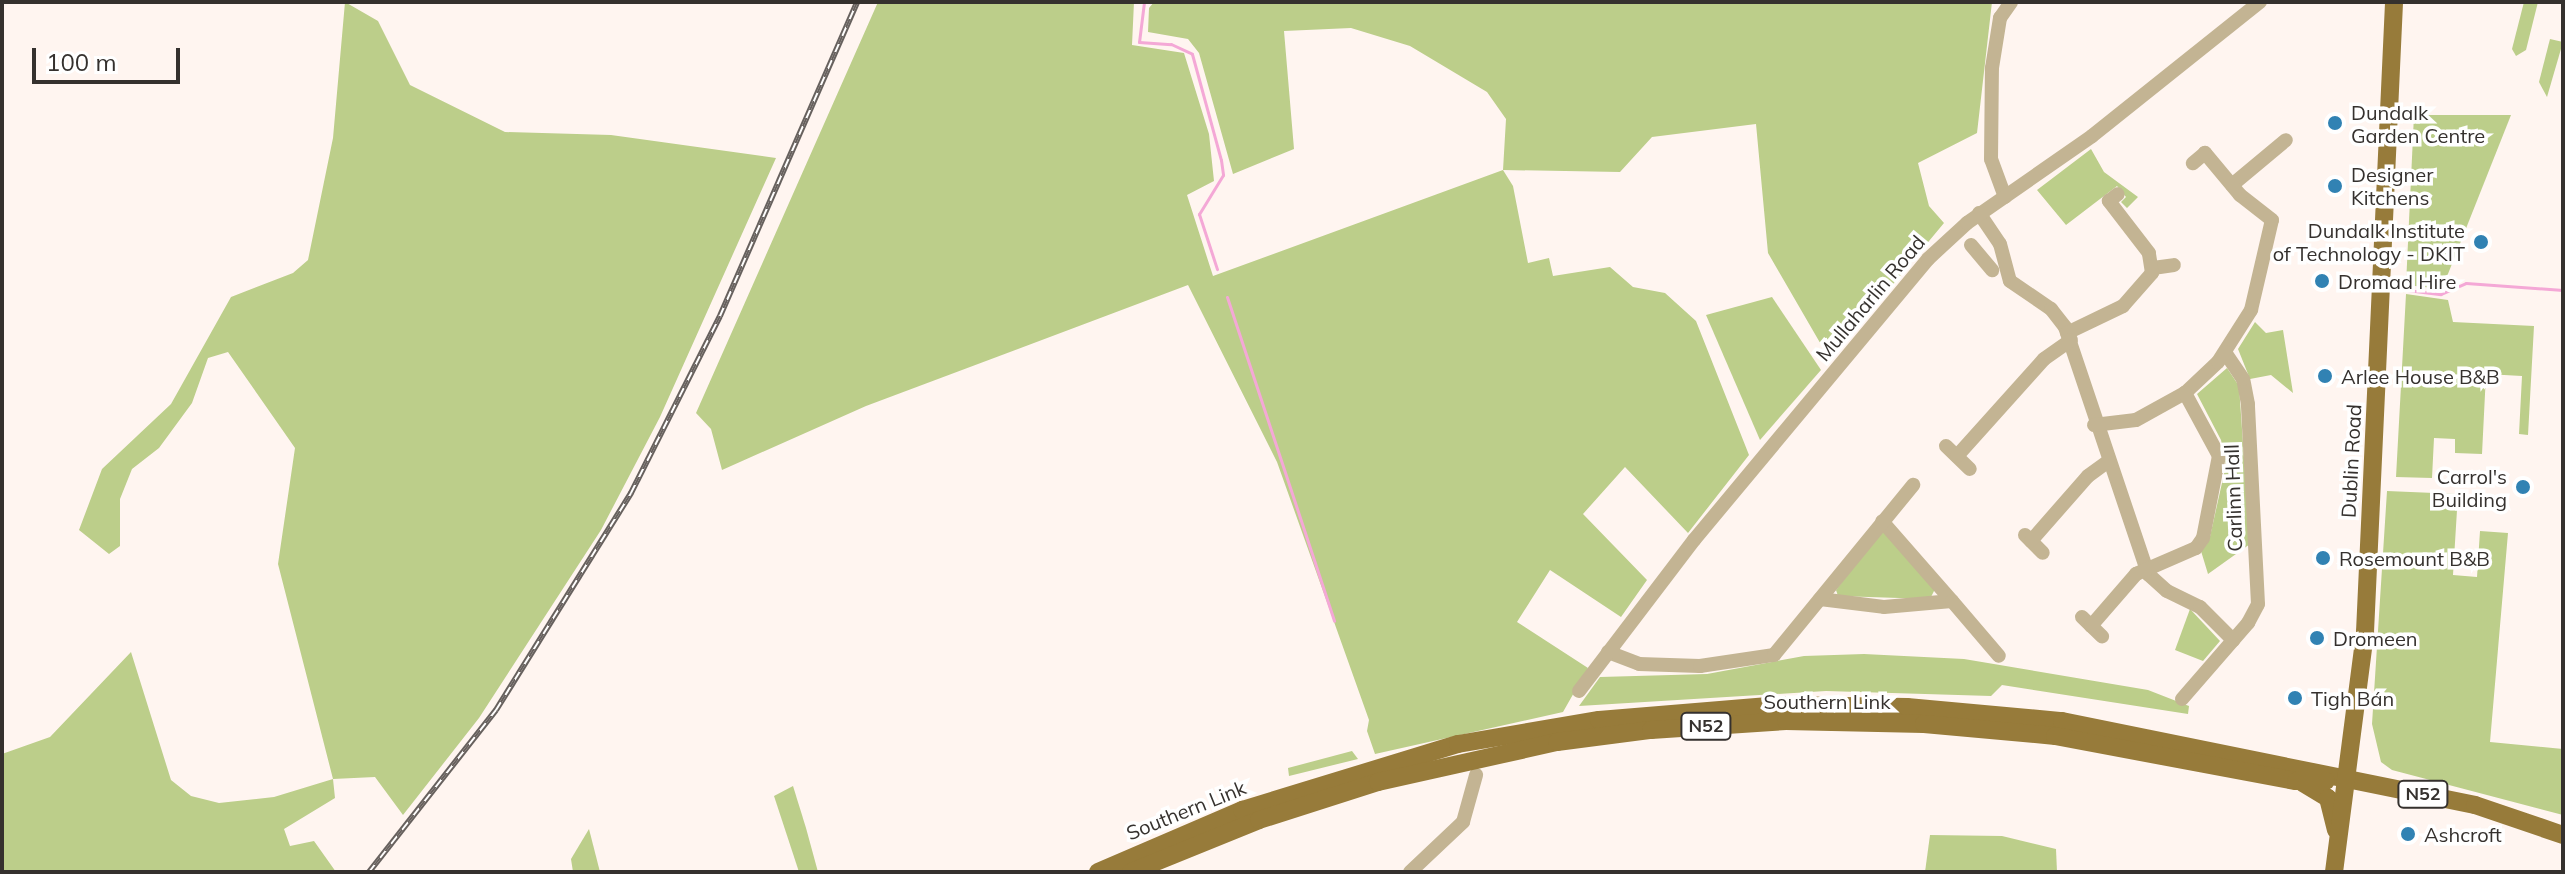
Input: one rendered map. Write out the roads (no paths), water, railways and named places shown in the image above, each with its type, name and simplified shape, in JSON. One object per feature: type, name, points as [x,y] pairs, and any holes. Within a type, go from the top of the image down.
[{"type":"main road","name":"Dublin Road","points":[[2334,872],[2365,632],[2394,2]]},
{"type":"main road","name":"Southern Link","points":[[1098,872],[1242,810],[1366,768],[1523,730],[1626,717],[1804,705],[1954,709],[2062,721],[2239,754]]},
{"type":"main road","name":"Southern Link","points":[[1131,872],[1259,820],[1378,782],[1557,742],[1651,730],[1786,721],[1968,727],[2055,736],[2296,781],[2348,780]]},
{"type":"main road","points":[[2239,754],[2327,765],[2341,760],[2353,741]]},
{"type":"main road","points":[[2353,741],[2367,770],[2419,793]]},
{"type":"main road","name":"N52","points":[[2239,754],[2419,793],[2563,835]]},
{"type":"main road","points":[[2296,781],[2328,798],[2338,840]]},
{"type":"street","points":[[2005,197],[1991,159],[1992,68],[2000,18],[2011,2]]},
{"type":"street","name":"Mullaharlin Road","points":[[1579,691],[1694,540],[1928,259],[1979,213],[2092,136],[2260,2]]},
{"type":"street","points":[[2232,185],[2286,140]]},
{"type":"street","points":[[2094,425],[2136,420],[2185,393],[2225,352],[2251,310],[2272,227],[2268,213],[2232,185],[2205,153],[2193,163]]},
{"type":"street","points":[[1970,469],[1952,451],[2069,336],[2123,306],[2144,287],[2153,268],[2144,245],[2109,201],[2118,194]]},
{"type":"street","points":[[1979,213],[1998,241],[2010,281],[2051,309],[2069,336],[2094,425],[2145,568],[2160,586],[2200,607],[2233,640]]},
{"type":"street","points":[[1992,270],[1976,250],[1998,241]]},
{"type":"street","points":[[2153,268],[2174,265]]},
{"type":"street","name":"Carlinn Hall","points":[[2182,699],[2252,617],[2259,596],[2246,389],[2225,352]]},
{"type":"street","name":"Carlinn Hall","points":[[2092,626],[2145,568],[2196,548],[2210,514],[2218,446],[2185,393]]},
{"type":"street","points":[[2043,553],[2028,538],[2088,476],[2107,462]]},
{"type":"street","points":[[1608,652],[1639,664],[1700,666],[1766,659],[1787,642],[1913,485]]},
{"type":"street","points":[[1882,521],[1952,601],[1981,646],[1999,656]]},
{"type":"street","points":[[1820,599],[1884,607],[1952,601]]},
{"type":"street","points":[[1410,872],[1463,822],[1476,775]]},
{"type":"street","points":[[2529,823],[2563,824]]},
{"type":"waterway","points":[[1144,2],[1139,42],[1171,44],[1192,54],[1221,160],[1223,175],[1199,214],[1217,269]]},
{"type":"waterway","points":[[2407,290],[2441,294],[2466,283],[2563,290]]},
{"type":"waterway","points":[[1227,297],[1334,621]]},
{"type":"railway","points":[[369,872],[496,710],[631,493],[720,316],[857,2]]},
{"type":"place","name":"Dundalk Garden Centre","points":[[2335,123]]},
{"type":"place","name":"Designer Kitchens","points":[[2335,186]]},
{"type":"place","name":"Dundalk Institute of Technology - DKIT","points":[[2481,242]]},
{"type":"place","name":"Dromad Hire","points":[[2322,281]]},
{"type":"place","name":"Arlee House B&B","points":[[2325,376]]},
{"type":"place","name":"Carrol's Building","points":[[2523,487]]},
{"type":"place","name":"Rosemount B&B","points":[[2323,558]]},
{"type":"place","name":"Dromeen","points":[[2317,638]]},
{"type":"place","name":"Tigh Bán","points":[[2295,698]]},
{"type":"place","name":"Ashcroft","points":[[2408,834]]}]
